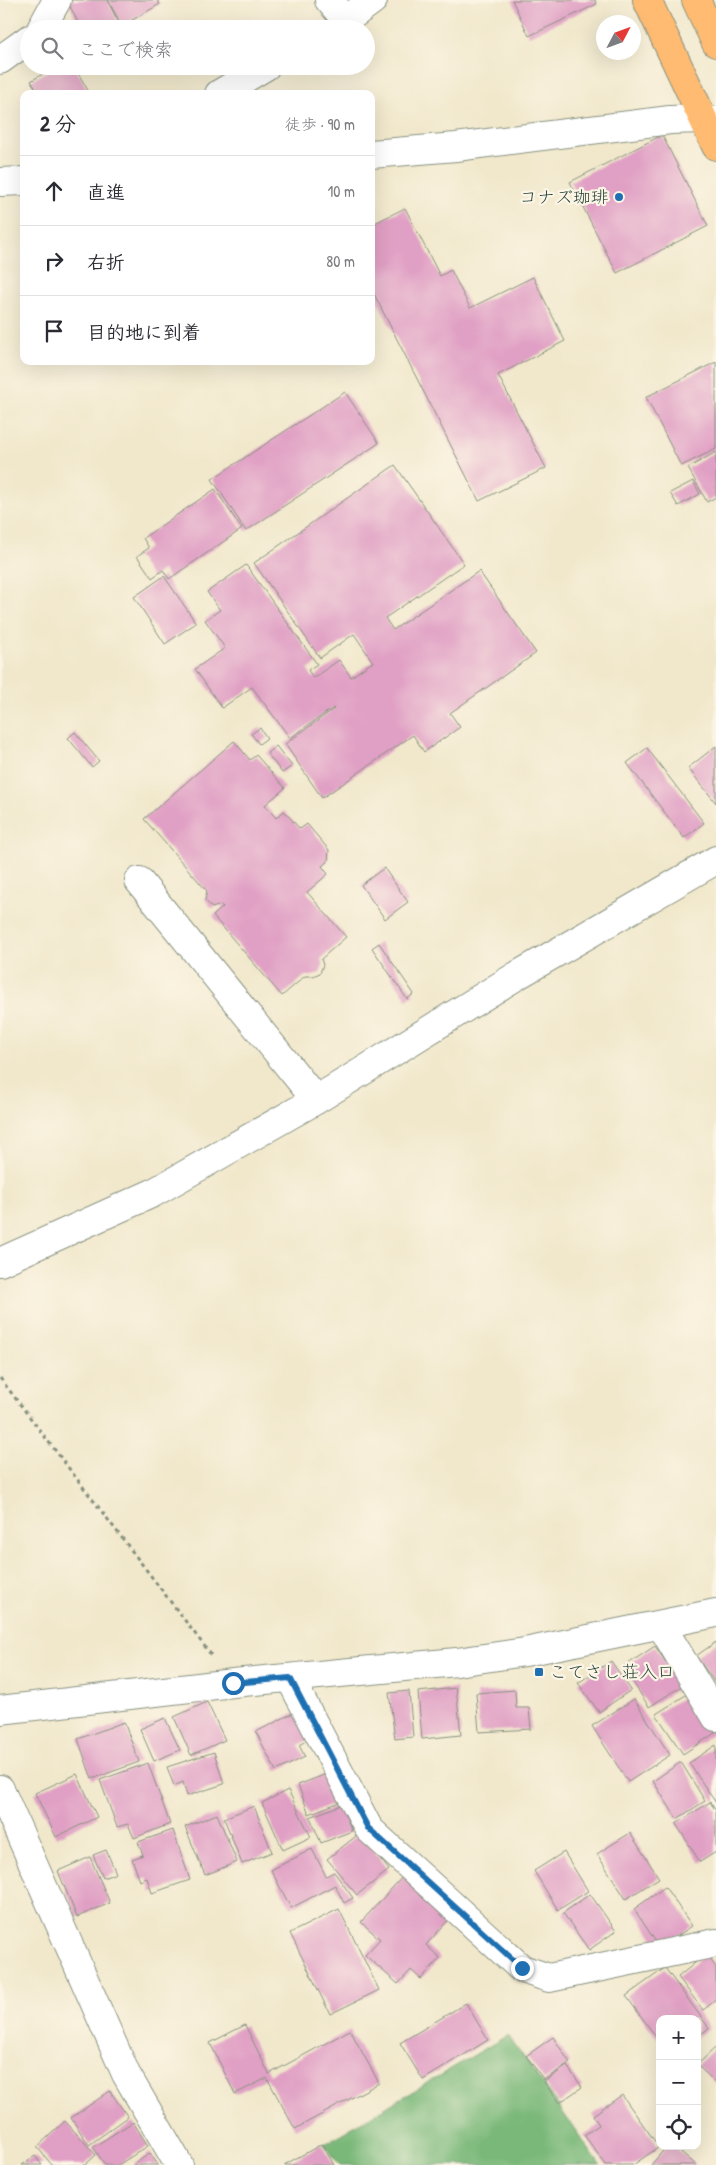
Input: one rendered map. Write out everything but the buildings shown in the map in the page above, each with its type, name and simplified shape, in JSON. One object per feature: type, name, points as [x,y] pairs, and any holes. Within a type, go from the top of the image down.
[{"type":"highway","points":[[647,0],[710,120],[716,146]]},
{"type":"highway","points":[[696,0],[716,43]]},
{"type":"street","points":[[46,20],[57,0]]},
{"type":"street","points":[[335,16],[372,0]]},
{"type":"street","points":[[0,60],[20,46]]},
{"type":"street","points":[[226,90],[251,75]]},
{"type":"street","points":[[375,154],[456,147],[670,120],[710,120]]},
{"type":"street","points":[[0,182],[20,181]]},
{"type":"street","points":[[0,1262],[153,1193],[316,1100],[518,975],[716,860]]},
{"type":"street","points":[[139,881],[316,1100]]},
{"type":"street","points":[[0,1710],[233,1683],[457,1662],[525,1652],[716,1614]]},
{"type":"street","points":[[661,1625],[716,1717]]},
{"type":"street","points":[[290,1678],[368,1828],[522,1968],[549,1978],[716,1943]]},
{"type":"street","points":[[0,1789],[126,2074],[179,2165]]},
{"type":"path","points":[[0,1378],[233,1683]]},
{"type":"green space","points":[[508,2035],[600,2165],[340,2165],[324,2144]]},
{"type":"place","name":"コナズ珈琲","points":[[619,197]]},
{"type":"place","name":"こてさし荘入口","points":[[539,1672]]},
{"type":"route","points":[[233,1683],[290,1678],[368,1828],[522,1968]]}]
